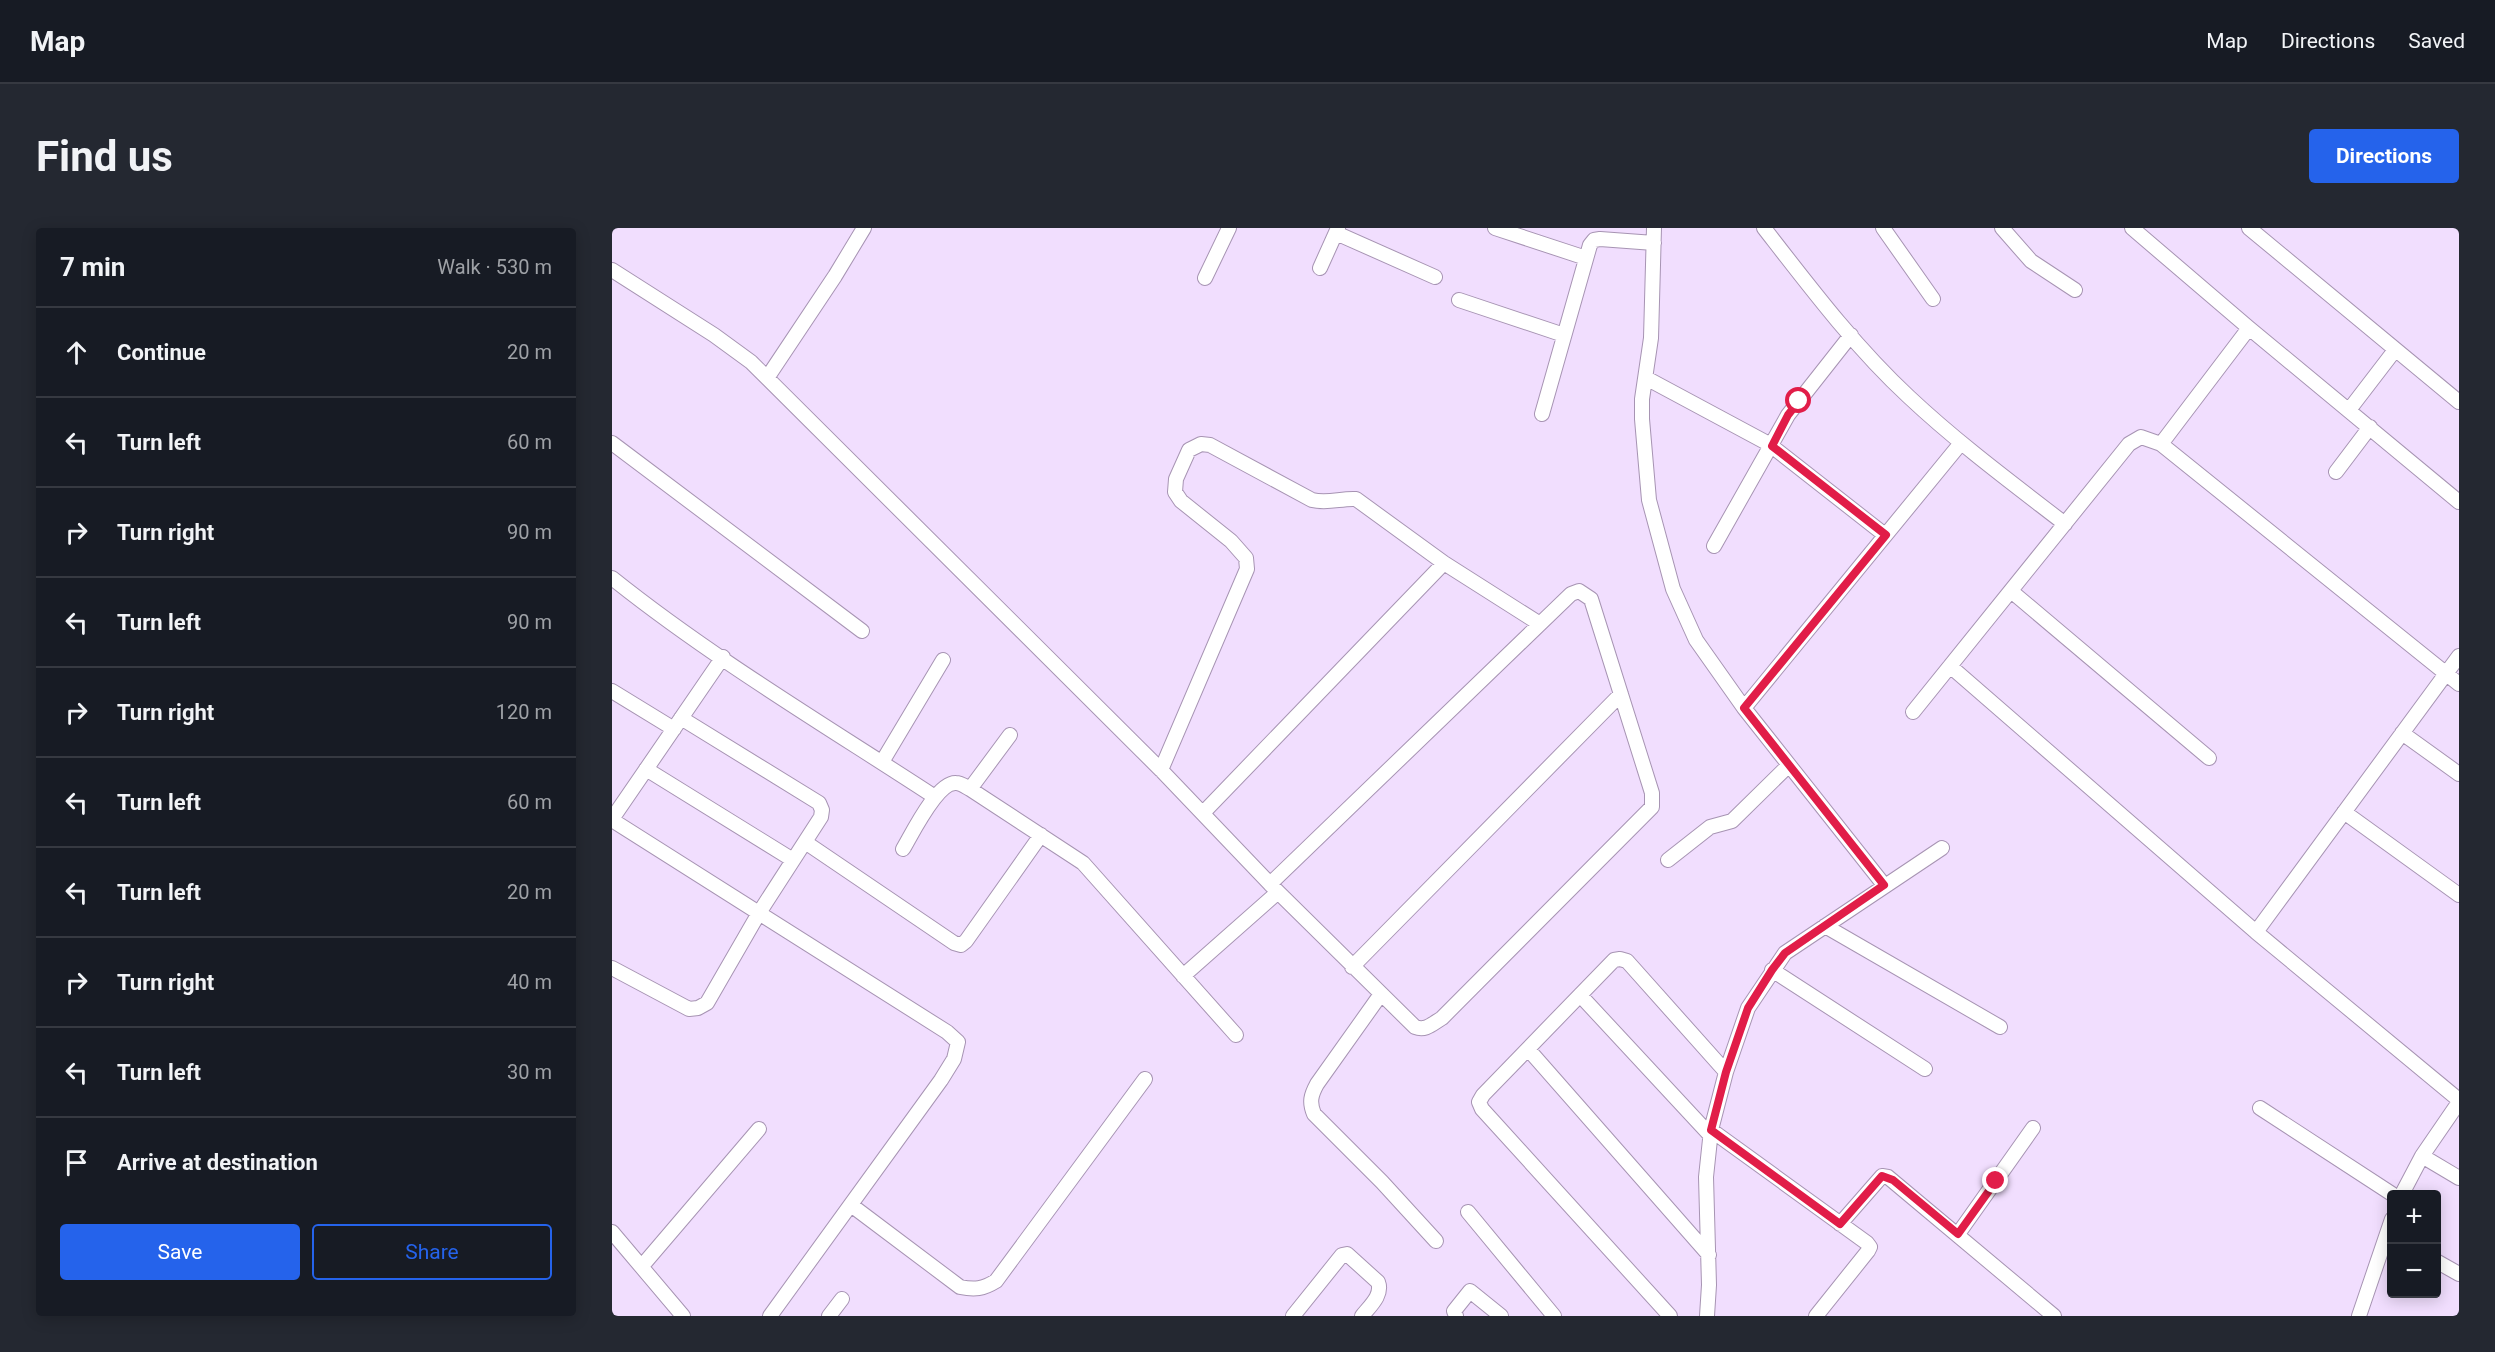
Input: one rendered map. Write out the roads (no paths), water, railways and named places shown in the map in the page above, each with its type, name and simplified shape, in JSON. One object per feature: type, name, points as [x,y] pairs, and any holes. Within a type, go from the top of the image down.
[{"type":"street","points":[[767,378],[864,228]]},
{"type":"street","points":[[1205,278],[1229,228]]},
{"type":"street","points":[[1496,228],[1586,258]]},
{"type":"street","points":[[1654,228],[1651,338],[1642,399],[1644,459],[1648,500],[1673,589],[1696,640],[1744,708],[1884,885]]},
{"type":"street","points":[[1764,228],[1851,335],[1909,397],[1960,443],[2065,524]]},
{"type":"street","points":[[1883,228],[1932,299]]},
{"type":"street","points":[[2002,228],[2031,261],[2075,290]]},
{"type":"street","points":[[2132,228],[2459,502]]},
{"type":"street","points":[[2249,228],[2459,402]]},
{"type":"street","points":[[1320,268],[1337,230],[1435,277]]},
{"type":"street","points":[[1542,414],[1590,245],[1594,240],[1654,243]]},
{"type":"street","points":[[612,270],[714,335],[751,362],[1161,770],[1274,888],[1352,967],[1415,1027],[1422,1029],[1435,1023],[1652,807],[1652,793],[1591,598],[1584,592],[1571,594],[1274,888],[1183,976]]},
{"type":"street","points":[[1459,300],[1564,335]]},
{"type":"street","points":[[2161,444],[2249,328]]},
{"type":"street","points":[[1714,546],[1788,415],[1851,335]]},
{"type":"street","points":[[2349,410],[2396,350]]},
{"type":"street","points":[[1646,378],[1749,431],[1772,446],[1886,535]]},
{"type":"street","points":[[2336,472],[2370,428]]},
{"type":"street","points":[[1913,712],[2129,444],[2141,437],[2161,444],[2459,684]]},
{"type":"street","points":[[612,442],[862,631]]},
{"type":"street","points":[[1744,708],[1960,443]]},
{"type":"street","points":[[1161,770],[1248,563],[1231,541],[1181,501],[1175,492],[1176,479],[1189,450],[1201,444],[1210,445],[1312,500],[1322,502],[1356,499],[1444,563],[1540,624]]},
{"type":"street","points":[[1203,813],[1444,563]]},
{"type":"street","points":[[612,578],[646,606],[935,797]]},
{"type":"street","points":[[2011,591],[2209,758]]},
{"type":"street","points":[[2256,932],[2459,656]]},
{"type":"street","points":[[723,657],[646,769],[617,800],[612,819],[947,1032],[958,1042],[954,1059],[941,1080],[770,1316]]},
{"type":"street","points":[[882,762],[943,660]]},
{"type":"street","points":[[1950,666],[2256,932],[2459,1101],[2422,1156],[2404,1190]]},
{"type":"street","points":[[612,691],[677,724],[819,803],[822,810],[821,817],[759,913],[707,1003],[698,1008],[689,1009],[612,968]]},
{"type":"street","points":[[1352,967],[1621,694]]},
{"type":"street","points":[[2402,733],[2459,774]]},
{"type":"street","points":[[970,789],[1010,735]]},
{"type":"street","points":[[1668,860],[1710,827],[1732,821],[1789,765]]},
{"type":"street","points":[[646,769],[792,860]]},
{"type":"street","points":[[903,849],[935,797],[948,785],[957,783],[970,789],[1083,863],[1236,1035]]},
{"type":"street","points":[[2344,812],[2459,895]]},
{"type":"street","points":[[805,842],[954,943],[961,945],[1041,835]]},
{"type":"street","points":[[1707,1316],[1709,1255],[1706,1177],[1711,1133],[1726,1072],[1748,1008],[1785,953],[1942,848]]},
{"type":"street","points":[[1825,926],[2000,1027]]},
{"type":"street","points":[[1671,1316],[1482,1109],[1479,1102],[1483,1095],[1614,960],[1620,959],[1627,961],[1726,1072]]},
{"type":"street","points":[[1772,970],[1926,1069]]},
{"type":"street","points":[[1381,994],[1317,1084],[1311,1095],[1310,1105],[1314,1114],[1382,1182],[1436,1241]]},
{"type":"street","points":[[1580,995],[1711,1133],[1870,1247],[1816,1316]]},
{"type":"street","points":[[1528,1049],[1709,1255]]},
{"type":"street","points":[[851,1205],[960,1287],[974,1290],[985,1288],[996,1281],[1145,1079]]},
{"type":"street","points":[[2260,1108],[2387,1191]]},
{"type":"street","points":[[1958,1234],[2033,1128]]},
{"type":"street","points":[[642,1266],[759,1129]]},
{"type":"street","points":[[2422,1156],[2459,1178]]},
{"type":"street","points":[[1840,1224],[1882,1176],[1893,1180],[2054,1316]]},
{"type":"street","points":[[1468,1212],[1552,1315]]},
{"type":"street","points":[[613,1234],[683,1316]]},
{"type":"street","points":[[2359,1316],[2387,1237]]},
{"type":"street","points":[[1293,1316],[1342,1255],[1347,1254],[1378,1282],[1380,1288],[1379,1294],[1362,1316]]},
{"type":"street","points":[[2441,1264],[2459,1274]]},
{"type":"street","points":[[1456,1316],[1454,1311],[1470,1291],[1501,1316]]},
{"type":"street","points":[[829,1316],[842,1299]]}]
